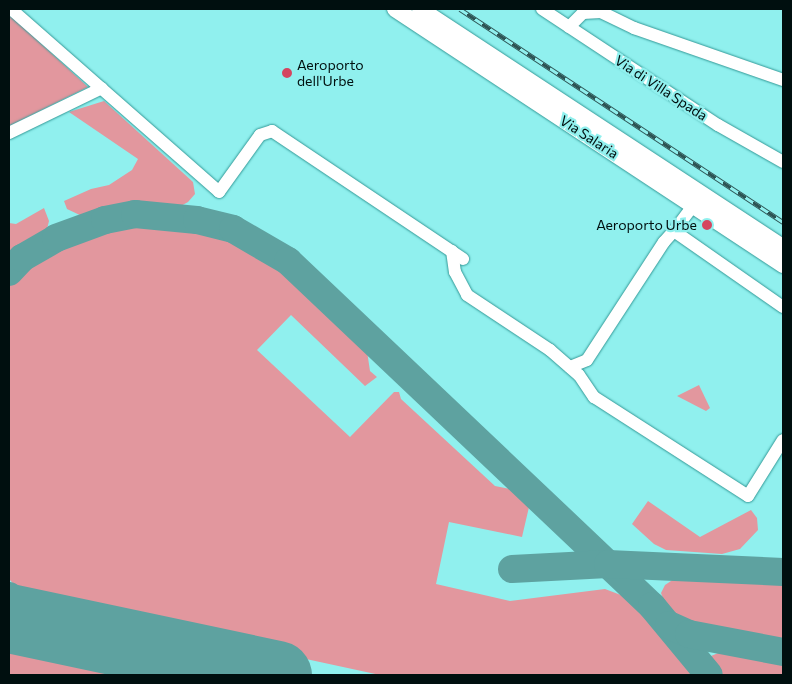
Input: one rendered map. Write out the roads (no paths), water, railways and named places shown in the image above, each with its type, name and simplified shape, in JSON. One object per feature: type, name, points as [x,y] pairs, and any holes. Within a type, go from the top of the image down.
[{"type":"main road","name":"Via Salaria","points":[[395,9],[697,201],[783,247]]},
{"type":"main road","name":"Via Salaria","points":[[420,9],[697,201],[783,265]]},
{"type":"street","points":[[11,9],[219,192],[260,136],[272,131],[463,259]]},
{"type":"street","name":"Via di Villa Spada","points":[[542,9],[718,125],[783,162]]},
{"type":"street","points":[[569,27],[583,13],[601,12],[634,28],[783,80]]},
{"type":"street","points":[[9,133],[102,88]]},
{"type":"street","points":[[570,367],[587,360],[664,242],[697,201]]},
{"type":"street","points":[[674,231],[783,307]]},
{"type":"street","points":[[452,251],[454,272],[467,295],[570,367],[594,397],[748,496],[783,440]]},
{"type":"railway","points":[[460,9],[783,222]]},
{"type":"place","name":"Aeroporto dell'Urbe","points":[[287,73]]},
{"type":"place","name":"Aeroporto Urbe","points":[[707,225]]}]
